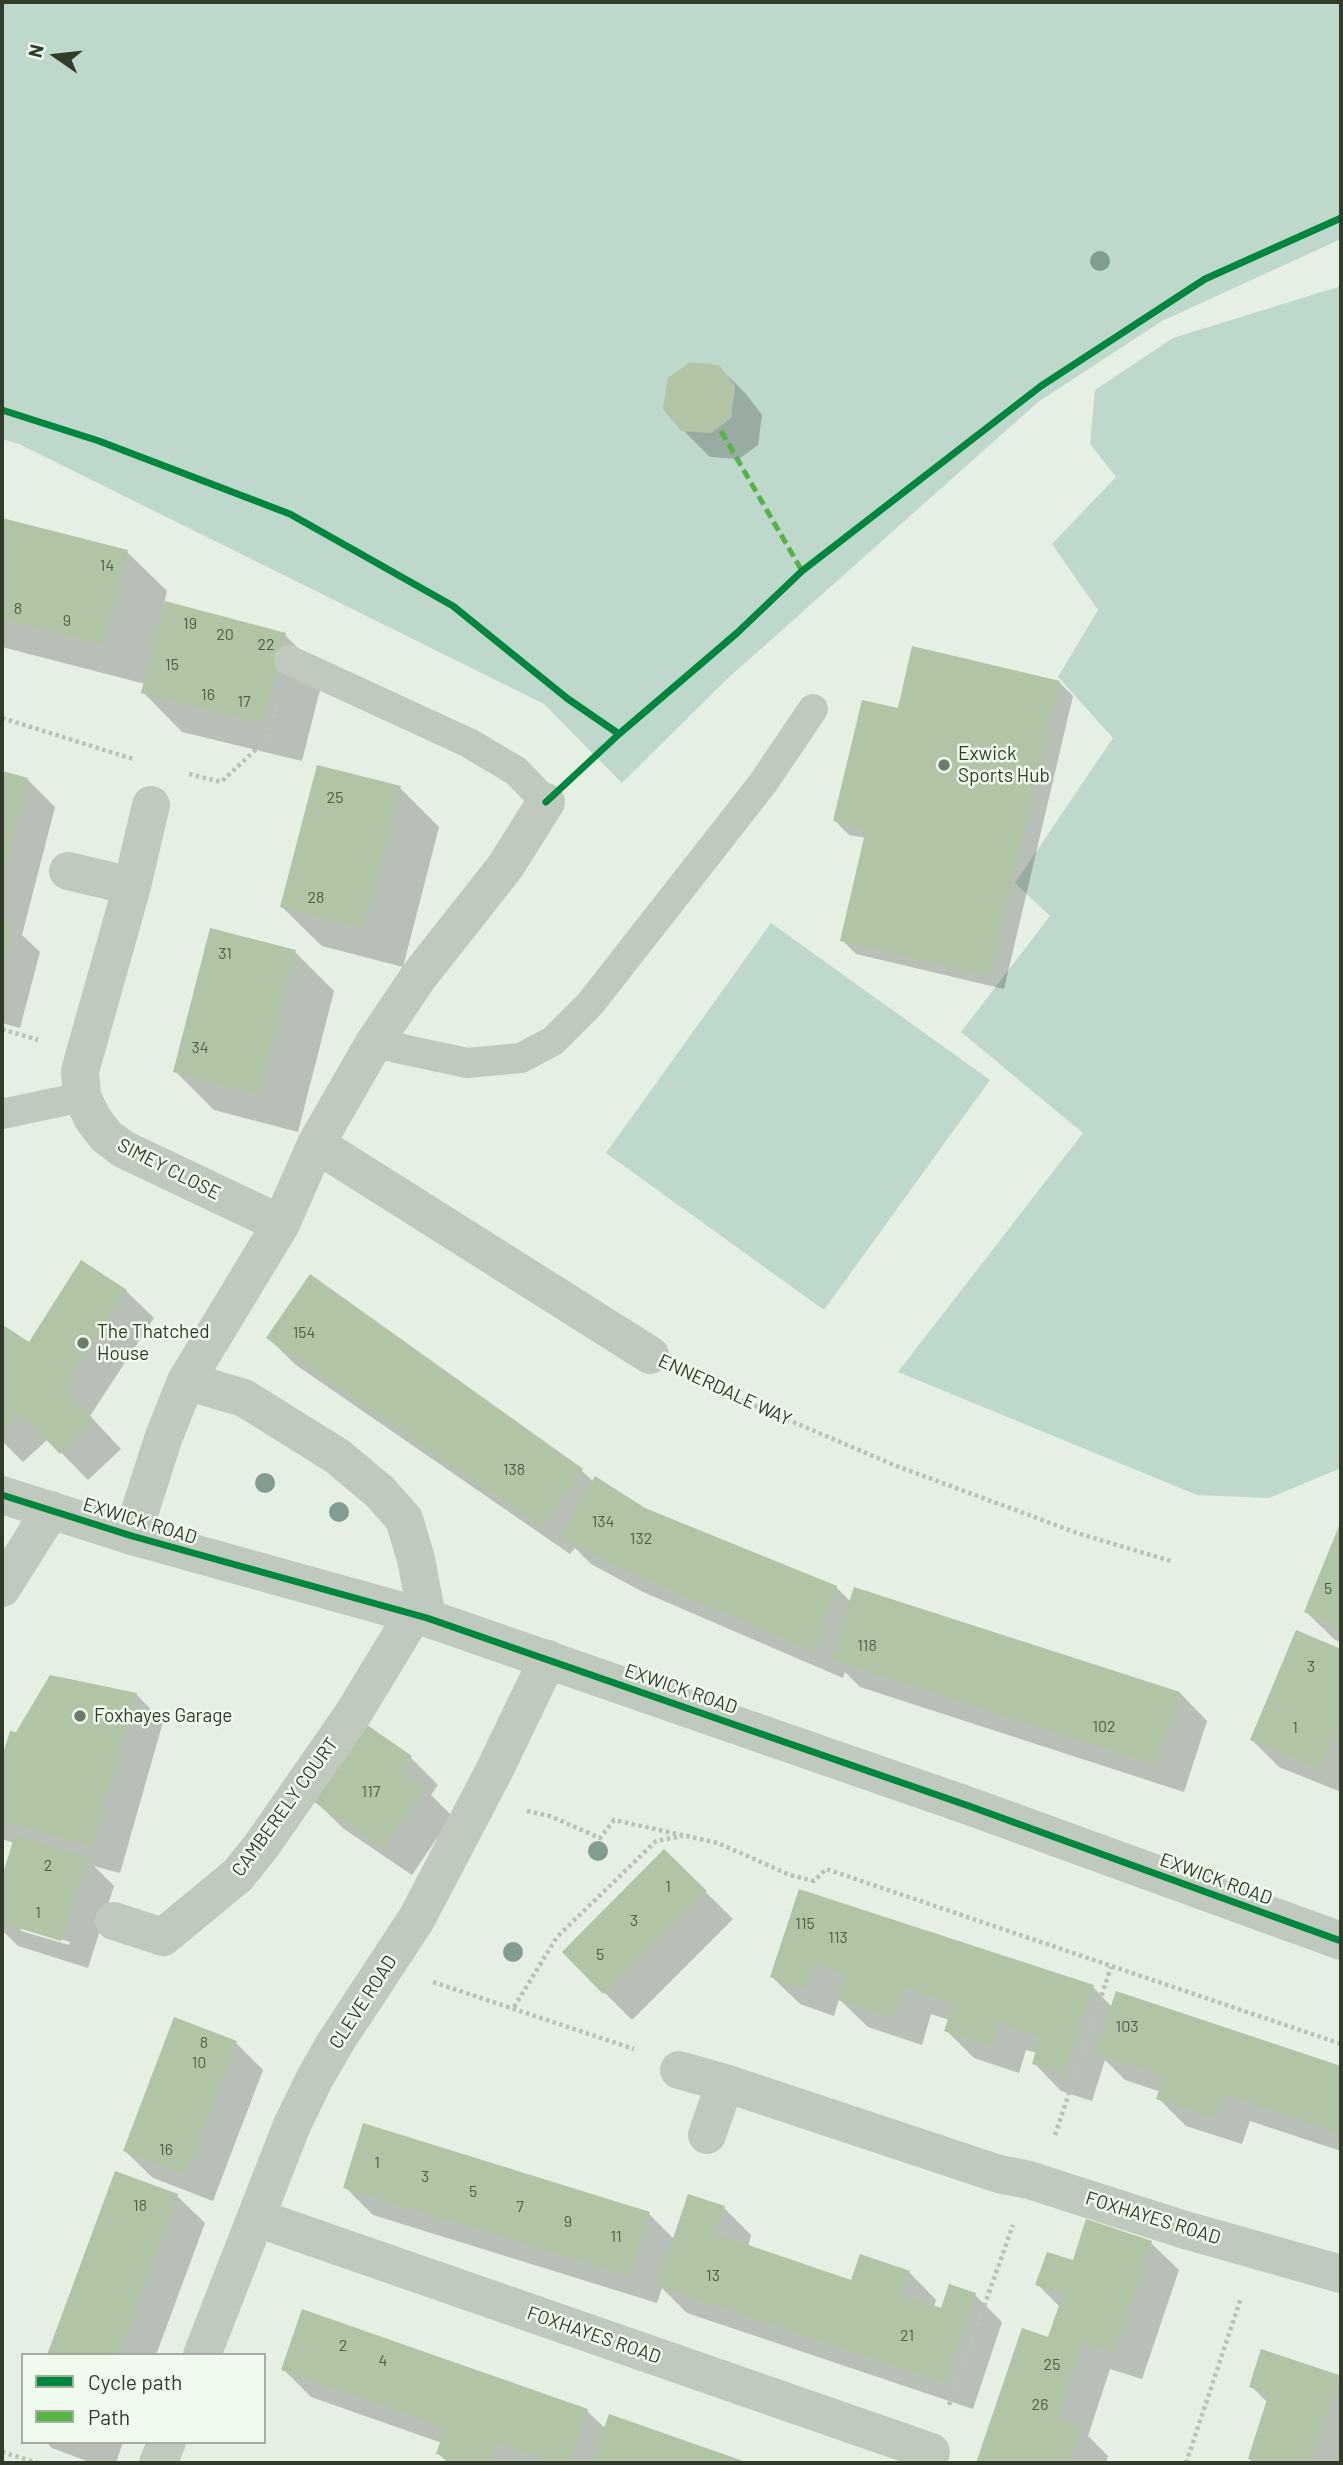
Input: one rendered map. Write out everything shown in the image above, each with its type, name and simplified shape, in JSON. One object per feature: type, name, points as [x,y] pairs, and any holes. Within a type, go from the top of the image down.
[{"type":"street","points":[[132,1536],[163,1439],[186,1381],[281,1224],[316,1144],[374,1043],[419,976],[505,867],[546,802]]},
{"type":"street","points":[[82,1097],[80,1071],[132,887],[151,805]]},
{"type":"street","points":[[68,871],[132,887]]},
{"type":"street","name":"SIMEY CLOSE","points":[[82,1097],[93,1119],[106,1136],[123,1149],[281,1224]]},
{"type":"street","name":"ENNERDALE WAY","points":[[316,1144],[650,1355]]},
{"type":"street","points":[[186,1381],[244,1398],[337,1456],[380,1492],[404,1519],[416,1559],[420,1617]]},
{"type":"street","name":"EXWICK ROAD","points":[[2,1495],[132,1536],[420,1617],[969,1805],[1341,1941]]},
{"type":"street","points":[[2,1588],[51,1510]]},
{"type":"street","name":"CAMBERELY COURT","points":[[114,1921],[163,1937],[238,1875],[420,1617]]},
{"type":"street","name":"CLEVE ROAD","points":[[203,2353],[292,2124],[335,2043],[417,1918],[494,1771],[548,1660]]},
{"type":"street","name":"FOXHAYES ROAD","points":[[678,2070],[725,2082],[999,2174],[1029,2179],[1341,2274]]},
{"type":"street","points":[[707,2135],[725,2082]]},
{"type":"street","name":"FOXHAYES ROAD","points":[[257,2218],[931,2452]]},
{"type":"street","points":[[158,2463],[166,2444]]},
{"type":"lane","points":[[289,660],[469,743],[516,771],[546,802]]},
{"type":"lane","points":[[374,1043],[467,1063],[521,1058],[553,1041],[590,1004],[616,972],[763,783],[813,709]]},
{"type":"lane","points":[[2,1114],[82,1097]]},
{"type":"path","points":[[186,773],[221,782],[268,738],[289,660]]},
{"type":"path","points":[[2,718],[146,762]]},
{"type":"path","points":[[550,1816],[600,1838],[614,1820],[718,1843],[790,1875],[814,1881],[825,1869],[1341,2044]]},
{"type":"path","points":[[514,2007],[557,1937],[656,1841],[686,1836]]},
{"type":"path","points":[[931,2452],[1029,2179],[1053,2141],[1111,1967]]},
{"type":"path","points":[[456,1990],[514,2007],[652,2055],[678,2070]]},
{"type":"path","points":[[1186,2463],[1257,2250]]},
{"type":"path","points":[[2,2452],[38,2463]]},
{"type":"green space","points":[[2,2],[1341,2],[1341,239],[1162,321],[1038,402],[726,680],[622,783],[544,704],[19,444],[2,439]]},
{"type":"green space","points":[[1341,286],[1341,1468],[1269,1498],[1197,1495],[898,1372],[1083,1133],[961,1032],[1050,916],[1015,883],[1113,738],[1058,677],[1098,610],[1052,544],[1116,477],[1090,444],[1095,390],[1173,338]]},
{"type":"green space","points":[[771,923],[990,1080],[824,1310],[606,1153]]},
{"type":"building","points":[[690,362],[719,365],[735,386],[731,418],[711,433],[681,431],[663,409],[668,378]]},
{"type":"building","points":[[2,518],[128,550],[104,645],[2,619]]},
{"type":"building","points":[[165,601],[286,633],[263,723],[141,693]]},
{"type":"building","name":"Exwick Sports Hub","points":[[912,646],[1060,681],[990,976],[840,941],[866,829],[833,821],[862,700],[898,708]]},
{"type":"building","points":[[317,765],[401,786],[364,928],[280,907]]},
{"type":"building","points":[[2,771],[28,778],[3,879],[2,879]]},
{"type":"building","points":[[2,920],[13,923],[3,962],[2,962]]},
{"type":"building","points":[[210,928],[296,950],[259,1094],[173,1072]]},
{"type":"building","points":[[81,1260],[127,1290],[64,1388],[95,1421],[60,1454],[20,1413],[2,1429],[2,1326],[29,1342]]},
{"type":"building","points":[[310,1274],[583,1469],[542,1527],[266,1338]]},
{"type":"building","points":[[595,1476],[645,1508],[837,1586],[815,1652],[613,1565],[561,1537]]},
{"type":"building","points":[[1341,1521],[1341,1628],[1304,1612]]},
{"type":"building","points":[[854,1587],[1180,1692],[1156,1765],[831,1660]]},
{"type":"building","points":[[1296,1630],[1341,1649],[1341,1717],[1320,1769],[1250,1740]]},
{"type":"building","points":[[50,1675],[137,1693],[92,1847],[2,1821],[2,1757],[10,1731],[16,1732]]},
{"type":"building","points":[[367,1725],[412,1756],[401,1771],[425,1788],[384,1849],[314,1802]]},
{"type":"building","points":[[15,1835],[88,1857],[61,1941],[2,1923],[2,1876]]},
{"type":"building","points":[[664,1849],[707,1891],[603,1994],[562,1952]]},
{"type":"building","points":[[799,1889],[1094,1985],[1064,2074],[1032,2064],[1040,2037],[999,2023],[991,2046],[944,2031],[953,2004],[904,1988],[894,2018],[838,2000],[846,1974],[815,1964],[806,1990],[770,1977]]},
{"type":"building","points":[[1116,1991],[1341,2066],[1341,2134],[1222,2094],[1214,2118],[1156,2099],[1164,2076],[1095,2053]]},
{"type":"building","points":[[174,2017],[237,2041],[186,2175],[123,2151]]},
{"type":"building","points":[[363,2123],[650,2212],[630,2276],[343,2188]]},
{"type":"building","points":[[115,2171],[178,2194],[120,2353],[48,2353]]},
{"type":"building","points":[[688,2194],[725,2206],[716,2234],[851,2280],[860,2254],[910,2271],[902,2294],[941,2308],[949,2284],[976,2293],[945,2383],[657,2286]]},
{"type":"building","points":[[1086,2219],[1152,2241],[1115,2353],[1083,2342],[1057,2419],[1081,2427],[1069,2463],[976,2463],[1022,2328],[1048,2337],[1063,2294],[1035,2285],[1047,2252],[1073,2260]]},
{"type":"building","points":[[302,2309],[588,2409],[569,2463],[557,2463],[498,2443],[491,2463],[463,2463],[436,2454],[445,2428],[281,2370]]},
{"type":"building","points":[[1261,2349],[1339,2375],[1310,2463],[1260,2463],[1248,2459],[1269,2393],[1249,2387]]},
{"type":"building","points":[[609,2414],[749,2463],[592,2463]]},
{"type":"marked path","points":[[721,431],[802,571]]},
{"type":"cycle path","points":[[546,802],[619,734],[737,633],[802,571],[1041,386],[1205,279],[1341,218]]},
{"type":"cycle path","points":[[2,410],[99,441],[290,514],[453,606],[568,699],[619,734]]},
{"type":"cycle path","points":[[2,1495],[132,1536],[427,1618],[969,1806],[1341,1941]]},
{"type":"place","name":"Exwick Sports Hub","points":[[944,765]]},
{"type":"place","name":"The Thatched House","points":[[83,1343]]},
{"type":"place","name":"Foxhayes Garage","points":[[80,1716]]}]
